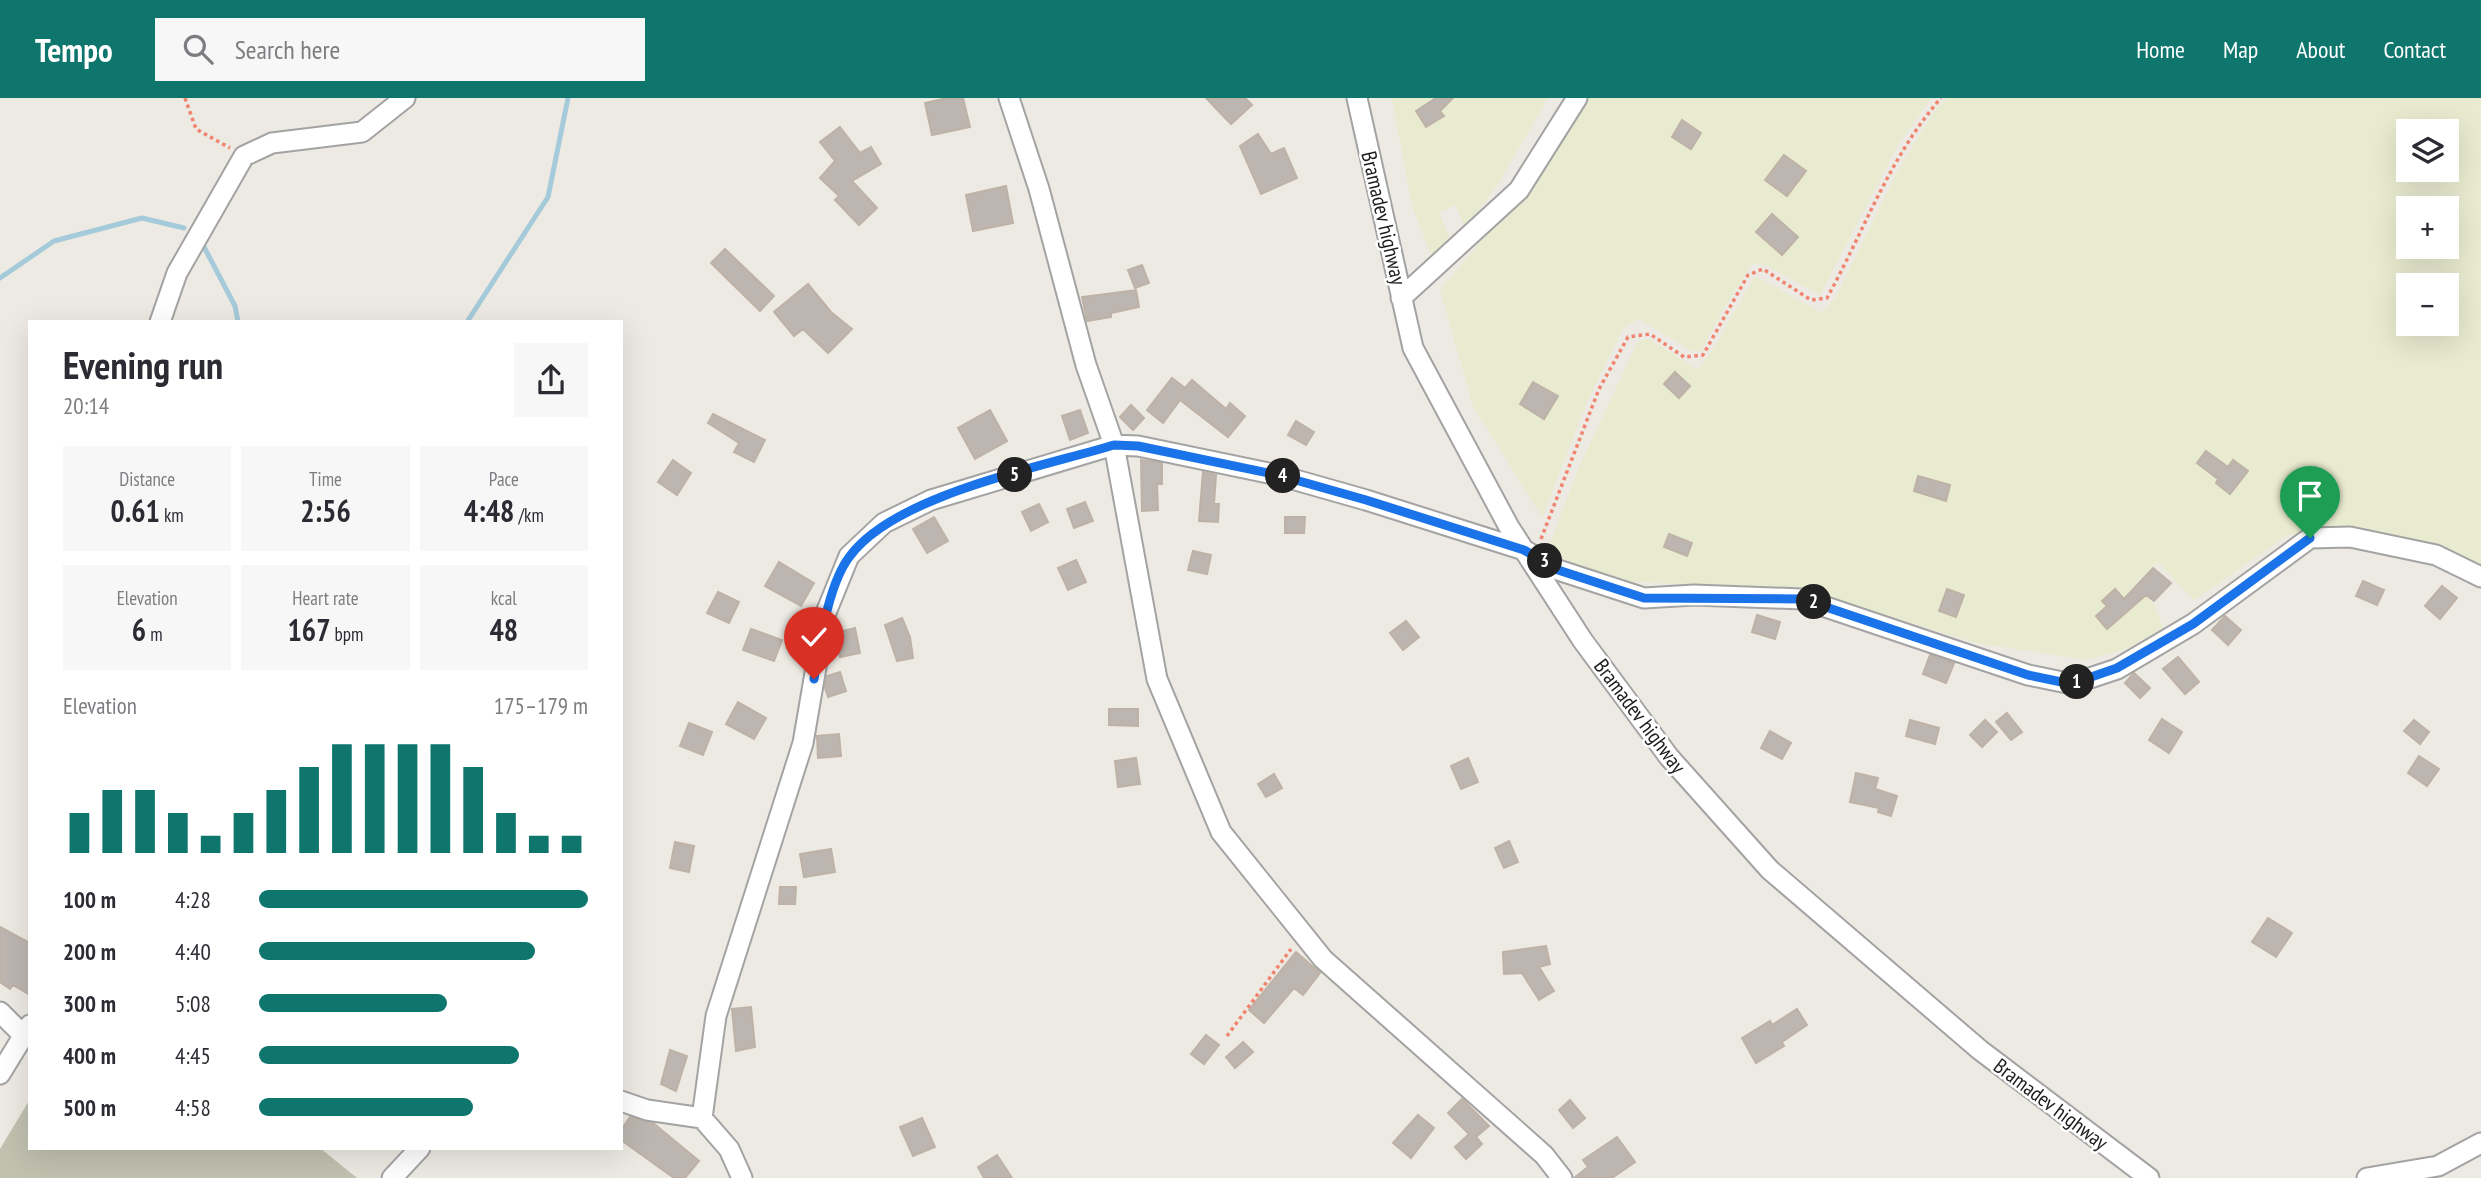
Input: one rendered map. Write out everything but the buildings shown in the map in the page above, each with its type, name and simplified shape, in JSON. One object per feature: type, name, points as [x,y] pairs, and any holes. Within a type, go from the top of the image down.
[{"type":"street","points":[[161,320],[177,273],[244,156],[272,143],[362,132],[405,98]]},
{"type":"street","points":[[1009,98],[1039,189],[1086,365],[1114,445],[1157,679],[1222,832],[1323,959],[1544,1155],[1562,1178]]},
{"type":"street","name":"Bramadev highway","points":[[1357,98],[1413,348],[1509,527],[1530,552],[1583,641],[1669,757],[1770,870],[1980,1050],[2149,1178]]},
{"type":"street","points":[[1402,298],[1519,190],[1577,98]]},
{"type":"street","points":[[702,1118],[716,1016],[803,743],[825,615],[849,556],[884,523],[931,500],[1114,445],[1138,446],[1278,475],[1530,552],[1558,570],[1644,598],[1802,599],[2028,675],[2071,684],[2117,668],[2193,624],[2310,538],[2350,537],[2436,555],[2481,577]]},
{"type":"street","points":[[0,1012],[26,1030],[0,1074]]},
{"type":"street","points":[[623,1102],[647,1110],[702,1118],[729,1149],[742,1178]]},
{"type":"street","points":[[2367,1178],[2438,1166],[2481,1143]]},
{"type":"street","points":[[392,1178],[418,1150]]},
{"type":"path","points":[[185,98],[196,129],[244,156]]},
{"type":"path","points":[[1530,552],[1599,389],[1628,337],[1650,334],[1684,357],[1703,355],[1748,275],[1763,269],[1811,300],[1827,298],[1890,172],[1925,116],[1941,98]]},
{"type":"path","points":[[1227,1036],[1303,934]]},
{"type":"shaded area","points":[[1392,98],[1548,98],[1500,181],[1466,228],[1455,205],[1439,213],[1452,244],[1434,262],[1412,206]]},
{"type":"shaded area","points":[[1587,98],[1931,98],[1899,143],[1820,295],[1767,266],[1753,263],[1725,306],[1701,352],[1690,350],[1638,319],[1623,329],[1588,400],[1542,517],[1473,406],[1440,290],[1521,194]]},
{"type":"shaded area","points":[[1947,98],[2481,98],[2481,570],[2351,528],[2288,535],[2194,600],[2158,562],[2135,584],[2154,605],[2163,628],[2125,649],[2088,660],[1976,643],[1799,588],[1701,586],[1612,580],[1547,551],[1579,467],[1638,341],[1649,339],[1698,370],[1712,351],[1755,276],[1822,313],[1836,297],[1898,170],[1934,112]]},
{"type":"shaded area","points":[[28,1102],[28,1150],[322,1150],[357,1178],[0,1178],[0,1149]]},
{"type":"waterway","points":[[468,320],[548,197],[568,98]]},
{"type":"waterway","points":[[0,278],[54,241],[142,218],[184,228]]},
{"type":"waterway","points":[[203,245],[235,306],[238,320]]},
{"type":"route","points":[[814,679],[825,615],[849,556],[884,523],[931,500],[1114,445],[1138,446],[1278,475],[1366,500],[1524,550],[1558,570],[1644,598],[1695,596],[1802,599],[1860,616],[2028,675],[2071,684],[2117,668],[2193,624],[2310,538]]}]
